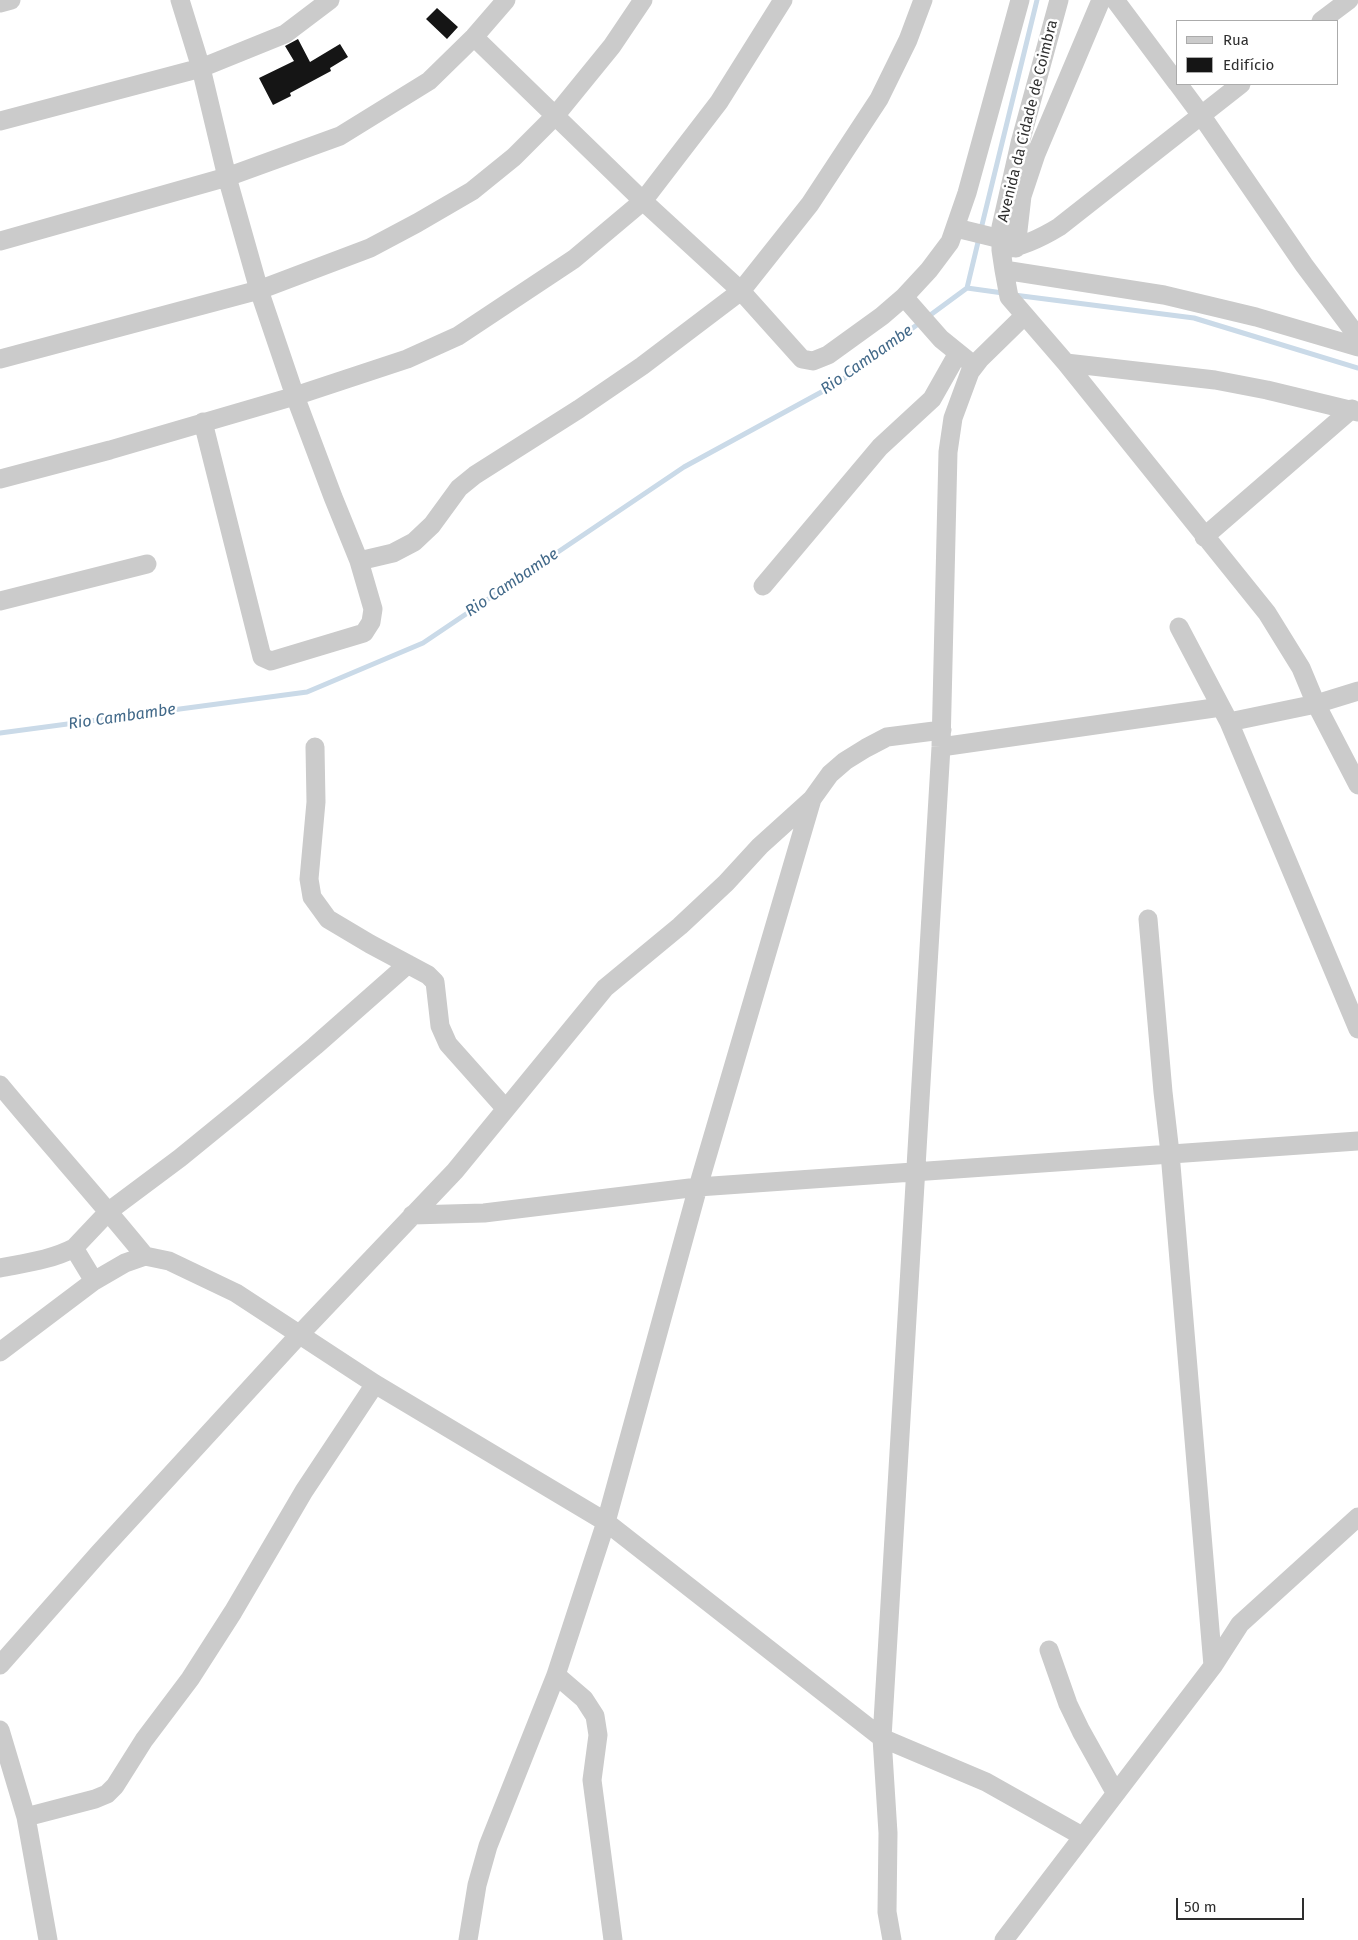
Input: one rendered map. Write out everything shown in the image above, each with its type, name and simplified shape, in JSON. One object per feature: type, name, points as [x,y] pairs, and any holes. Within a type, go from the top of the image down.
[{"type":"street","points":[[0,3],[11,0]]},
{"type":"street","points":[[180,0],[201,68],[227,177],[259,290],[295,396],[359,561],[372,609],[371,622],[364,633],[271,661],[262,657],[203,422]]},
{"type":"street","points":[[0,121],[201,68],[285,34],[330,0]]},
{"type":"street","points":[[0,241],[227,177],[340,136],[429,81],[474,37],[506,0]]},
{"type":"street","points":[[0,359],[259,290],[370,248],[472,191],[514,158],[555,116],[612,46],[642,0]]},
{"type":"street","points":[[0,479],[110,450],[295,396],[407,359],[458,336],[574,259],[643,201],[719,102],[783,0]]},
{"type":"street","points":[[359,561],[393,553],[414,542],[432,525],[459,488],[475,475],[603,393],[687,333],[741,291],[810,204],[879,99],[908,40],[923,0]]},
{"type":"street","points":[[474,37],[643,201],[741,291],[802,359],[814,361],[828,355],[882,316],[908,301],[962,230],[987,121],[1020,0]]},
{"type":"street","name":"Avenida da Cidade de Coimbra","points":[[1059,0],[1020,143],[1001,227],[1004,270],[1009,297],[1066,363],[1267,613],[1301,668],[1316,704],[1358,785]]},
{"type":"street","points":[[1002,243],[1022,196],[1036,154],[1101,0]]},
{"type":"street","points":[[1115,0],[1176,82]]},
{"type":"street","points":[[1322,20],[1348,0]]},
{"type":"street","points":[[1178,85],[1304,265],[1358,337]]},
{"type":"street","points":[[962,230],[1002,243],[1041,238],[1059,227],[1240,85]]},
{"type":"street","points":[[1004,270],[1164,294],[1256,317],[1358,347]]},
{"type":"street","points":[[908,301],[941,339],[975,364]]},
{"type":"street","points":[[892,1940],[887,1912],[888,1833],[882,1738],[917,1172],[941,738],[948,452],[953,418],[970,372],[975,364],[1024,316]]},
{"type":"street","points":[[763,586],[880,447],[932,399],[958,353]]},
{"type":"street","points":[[1066,363],[1215,380],[1355,410]]},
{"type":"street","points":[[1204,537],[1355,410]]},
{"type":"street","points":[[0,601],[146,564]]},
{"type":"street","points":[[1179,626],[1225,714],[1358,1029]]},
{"type":"street","points":[[0,1666],[105,1546],[299,1334],[455,1171],[605,988],[680,926],[726,883],[760,846],[812,799],[830,774],[845,762],[887,737],[941,738],[1225,714],[1316,704],[1358,691]]},
{"type":"street","points":[[315,747],[316,802],[309,878],[312,896],[328,919],[428,975],[435,982],[440,1026],[448,1044],[505,1108]]},
{"type":"street","points":[[468,1940],[477,1886],[488,1846],[556,1675],[606,1522],[698,1187],[812,799]]},
{"type":"street","points":[[1148,919],[1170,1153],[1213,1666]]},
{"type":"street","points":[[0,1268],[39,1261],[60,1255],[74,1248],[109,1211],[180,1158],[245,1105],[408,964]]},
{"type":"street","points":[[0,1085],[50,1146],[109,1211],[145,1256]]},
{"type":"street","points":[[412,1215],[484,1213],[698,1187],[1358,1140]]},
{"type":"street","points":[[74,1248],[94,1281]]},
{"type":"street","points":[[0,1352],[94,1281],[125,1263],[145,1256],[169,1261],[236,1292],[375,1384],[606,1522],[882,1738],[986,1782],[1082,1836]]},
{"type":"street","points":[[26,1816],[95,1799],[107,1794],[115,1786],[144,1740],[190,1679],[233,1612],[304,1491],[375,1384]]},
{"type":"street","points":[[1014,1937],[1082,1836],[1213,1666],[1240,1624],[1358,1517]]},
{"type":"street","points":[[1049,1650],[1068,1704],[1081,1731],[1116,1792]]},
{"type":"street","points":[[556,1675],[584,1699],[595,1716],[598,1735],[592,1780],[613,1940]]},
{"type":"street","points":[[0,1730],[26,1816],[48,1940]]},
{"type":"building","points":[[437,8],[458,27],[447,39],[426,19]]},
{"type":"building","points":[[298,39],[310,62],[340,44],[348,57],[330,68],[331,71],[290,93],[291,96],[273,105],[259,78],[294,61],[285,46]]},
{"type":"waterway","points":[[981,229],[1037,0]]},
{"type":"waterway","points":[[967,288],[979,238]]},
{"type":"waterway","points":[[967,288],[1003,293]]},
{"type":"waterway","name":"Rio Cambambe","points":[[0,733],[307,692],[423,643],[684,467],[838,383],[967,288]]},
{"type":"waterway","points":[[1014,295],[1194,318],[1358,368]]}]
